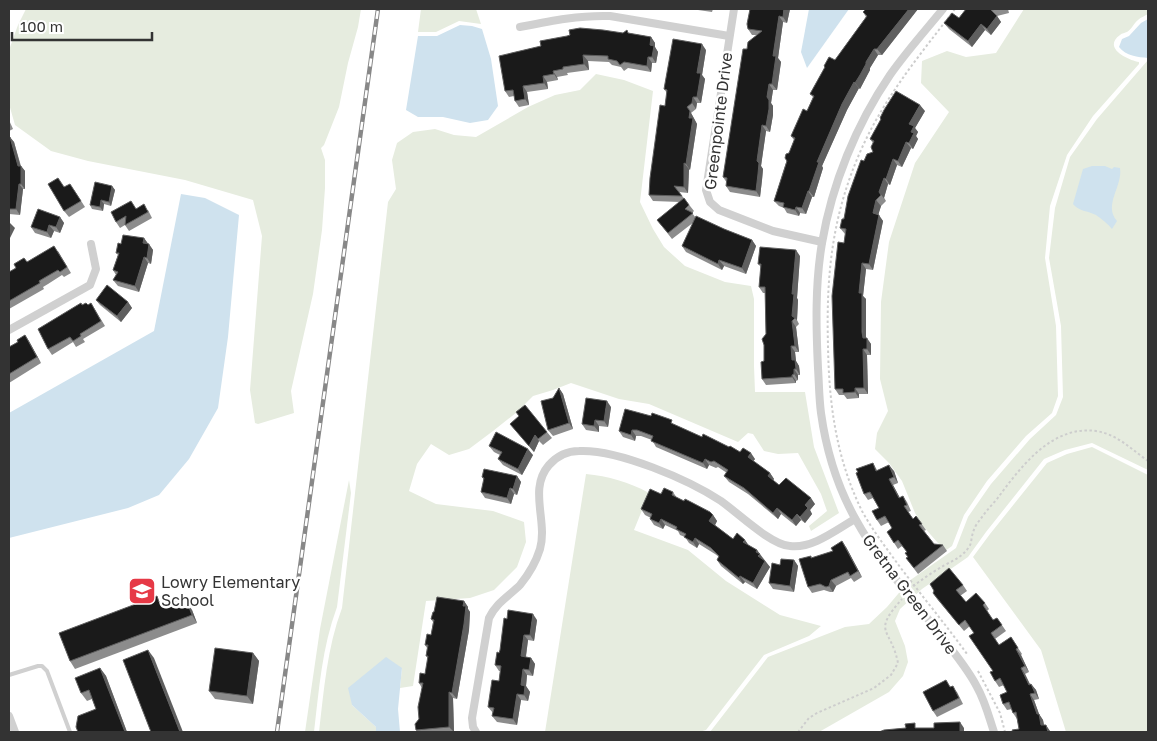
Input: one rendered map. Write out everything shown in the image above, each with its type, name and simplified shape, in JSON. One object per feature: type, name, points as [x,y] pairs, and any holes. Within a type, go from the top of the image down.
[{"type":"street","name":"Greenpointe Drive","points":[[734,9],[706,190],[710,202],[719,210],[745,221],[773,231],[822,242]]},
{"type":"street","name":"Gretna Green Drive","points":[[943,9],[890,75],[869,111],[850,148],[832,201],[822,242],[818,273],[816,341],[821,412],[828,449],[855,520],[883,563],[908,592],[977,686],[985,703],[994,732]]},
{"type":"street","points":[[520,27],[563,19],[610,16],[730,36]]},
{"type":"street","points":[[9,330],[90,285],[96,269],[91,244]]},
{"type":"street","points":[[476,732],[472,718],[489,618],[494,609],[519,586],[535,563],[541,543],[543,526],[539,486],[542,474],[557,457],[579,450],[592,451],[615,456],[680,478],[709,494],[780,545],[790,547],[808,544],[855,520]]},
{"type":"street","points":[[9,716],[15,732]]},
{"type":"lane","points":[[9,674],[42,666],[47,671],[70,732]]},
{"type":"path","points":[[955,9],[894,88],[861,150],[848,185],[832,245],[828,274],[827,308],[829,389],[834,427],[841,456],[857,498],[871,527],[970,659]]},
{"type":"path","points":[[798,732],[809,718],[817,713],[874,688],[892,675],[898,663],[893,646],[885,632],[884,625],[887,616],[914,586],[946,564],[956,560],[970,546],[973,531],[977,525],[1029,458],[1060,438],[1076,432],[1096,431],[1128,444],[1148,460]]},
{"type":"path","points":[[975,666],[990,691],[1000,713],[1005,732]]},
{"type":"shaded area","points":[[26,9],[361,9],[339,107],[324,145],[321,148],[325,160],[322,230],[313,294],[291,391],[294,413],[258,424],[255,423],[250,390],[262,236],[253,200],[185,180],[88,161],[51,151],[15,125],[9,104],[9,50]]},
{"type":"shaded area","points":[[421,9],[476,9],[481,24],[459,21],[436,32],[418,32]]},
{"type":"shaded area","points":[[1024,9],[1148,9],[1148,14],[1139,19],[1129,31],[1121,34],[1115,40],[1115,49],[1119,53],[1139,62],[1139,64],[1093,116],[1067,155],[1050,206],[1045,258],[1056,326],[1058,396],[1052,413],[1026,436],[987,481],[964,515],[952,546],[945,551],[923,526],[915,513],[902,481],[889,463],[875,449],[877,433],[888,411],[880,379],[881,302],[889,242],[915,163],[949,112],[921,83],[922,61],[947,51],[966,57],[996,53]]},
{"type":"shaded area","points":[[1148,60],[1148,470],[1092,443],[1065,450],[1044,459],[968,557],[922,589],[900,609],[895,621],[905,646],[908,662],[903,676],[889,692],[819,732],[710,732],[768,657],[845,627],[869,624],[887,607],[909,581],[956,548],[968,517],[991,484],[1030,439],[1056,415],[1063,397],[1061,326],[1049,258],[1055,208],[1070,157],[1097,119]]},
{"type":"shaded area","points":[[596,74],[624,80],[653,91],[640,202],[664,247],[685,266],[725,282],[751,286],[754,299],[755,392],[805,392],[814,447],[839,513],[811,531],[809,526],[827,511],[821,494],[798,453],[778,454],[764,451],[753,434],[748,433],[738,442],[649,404],[619,399],[571,383],[533,396],[517,412],[469,449],[449,455],[431,444],[417,464],[409,491],[436,504],[493,511],[524,522],[526,542],[517,567],[494,590],[470,598],[426,601],[413,686],[400,688],[402,668],[352,705],[376,727],[376,732],[319,732],[329,654],[342,608],[388,202],[396,189],[392,160],[397,143],[413,132],[435,129],[454,135],[476,137],[528,107],[555,95],[580,90]]},
{"type":"shaded area","points":[[1092,447],[1148,475],[1148,732],[1066,732],[1041,650],[973,557],[1047,463],[1067,454]]},
{"type":"shaded area","points":[[586,474],[618,480],[649,493],[634,530],[688,550],[726,581],[780,615],[821,626],[809,636],[764,655],[706,730],[699,732],[545,732]]},
{"type":"shaded area","points":[[349,480],[351,493],[337,607],[324,653],[314,732],[305,732],[320,629]]},
{"type":"water","points":[[809,9],[849,9],[807,68],[801,52]]},
{"type":"water","points":[[1148,19],[1148,58],[1132,56],[1122,50],[1119,47],[1122,39],[1129,36],[1141,23]]},
{"type":"water","points":[[460,25],[482,29],[491,59],[498,106],[488,120],[470,123],[443,117],[418,117],[406,110],[418,36],[437,36]]},
{"type":"water","points":[[1092,166],[1105,166],[1112,169],[1114,167],[1120,168],[1119,182],[1112,208],[1113,215],[1117,221],[1112,229],[1096,215],[1080,210],[1073,204],[1083,169]]},
{"type":"water","points":[[181,194],[205,198],[239,215],[228,337],[218,408],[189,459],[159,495],[128,508],[9,538],[9,413],[154,331]]},
{"type":"water","points":[[386,657],[402,668],[398,709],[400,732],[376,732],[376,727],[352,705],[348,688]]},
{"type":"building","points":[[750,9],[784,9],[783,17],[779,16],[773,56],[776,56],[772,84],[769,84],[767,97],[769,109],[766,126],[762,125],[757,161],[759,163],[756,191],[726,186],[727,178],[723,177],[743,49],[747,49],[748,42],[762,31],[748,29]]},
{"type":"building","points":[[866,9],[909,9],[877,49],[874,49],[842,104],[817,162],[819,162],[802,208],[796,207],[795,210],[783,207],[784,203],[774,201],[787,161],[785,158],[786,154],[789,153],[795,138],[791,136],[803,109],[807,111],[814,96],[810,94],[829,57],[835,60],[867,16],[863,12]]},
{"type":"building","points":[[966,9],[998,9],[991,10],[997,16],[987,29],[981,24],[968,41],[944,23],[952,13],[959,18]]},
{"type":"building","points":[[580,28],[623,33],[627,30],[628,33],[651,37],[650,45],[654,46],[652,57],[648,57],[647,66],[624,62],[620,65],[617,61],[608,59],[608,56],[583,55],[584,64],[563,67],[563,69],[553,71],[554,74],[543,76],[544,83],[523,86],[525,99],[515,101],[513,90],[505,91],[499,56],[541,46],[540,41],[567,36],[570,35],[569,30]]},
{"type":"building","points":[[673,39],[702,44],[697,73],[701,73],[697,97],[693,97],[692,103],[687,107],[690,111],[689,118],[693,118],[686,164],[684,163],[684,187],[674,186],[682,196],[649,195],[660,105],[665,106],[667,90],[664,89]]},
{"type":"building","points":[[896,91],[920,105],[909,124],[914,126],[911,132],[914,133],[909,143],[906,142],[898,161],[893,159],[886,179],[884,178],[879,192],[881,195],[876,200],[873,213],[879,215],[869,264],[862,263],[859,293],[862,293],[863,338],[867,338],[867,349],[863,349],[864,388],[855,388],[855,392],[843,393],[843,389],[835,389],[832,296],[838,242],[844,243],[846,229],[840,228],[842,219],[844,219],[848,196],[861,160],[864,161],[867,154],[873,152],[871,147],[874,141],[870,139],[884,110]]},
{"type":"building","points":[[9,137],[18,166],[21,166],[21,184],[19,184],[16,209],[9,209]]},
{"type":"building","points":[[58,178],[64,187],[70,184],[81,201],[64,211],[48,184]]},
{"type":"building","points":[[95,182],[112,186],[109,202],[101,200],[100,207],[90,205]]},
{"type":"building","points":[[684,198],[689,205],[685,209],[693,213],[668,233],[657,220]]},
{"type":"building","points":[[131,201],[136,209],[144,204],[148,212],[125,225],[126,216],[116,222],[111,212]]},
{"type":"building","points":[[38,209],[60,217],[56,227],[49,225],[47,232],[31,227]]},
{"type":"building","points":[[696,216],[752,240],[742,268],[719,260],[718,264],[682,246]]},
{"type":"building","points":[[123,235],[144,238],[143,243],[149,244],[147,258],[144,257],[135,286],[113,280],[118,272],[113,270],[119,253],[116,253],[118,243],[121,244]]},
{"type":"building","points":[[54,246],[67,267],[44,278],[39,281],[40,283],[9,301],[9,272],[16,268],[14,264],[24,258],[27,262]]},
{"type":"building","points":[[760,247],[796,250],[792,294],[794,294],[792,316],[795,318],[792,321],[795,346],[791,346],[792,360],[795,360],[796,369],[794,369],[792,377],[762,379],[761,362],[764,361],[764,345],[762,339],[766,334],[765,287],[759,287],[761,264],[758,264]]},
{"type":"building","points":[[107,285],[128,302],[117,316],[96,300]]},
{"type":"building","points":[[81,303],[82,305],[86,303],[88,305],[91,303],[101,321],[80,334],[81,336],[73,341],[70,337],[48,349],[38,329]]},
{"type":"building","points":[[25,335],[37,357],[9,374],[9,347]]},
{"type":"building","points":[[559,388],[569,423],[548,430],[541,401],[553,398]]},
{"type":"building","points":[[586,398],[607,401],[604,421],[595,420],[594,426],[582,424]]},
{"type":"building","points":[[525,405],[547,432],[538,439],[535,435],[529,446],[510,424],[519,416],[516,412]]},
{"type":"building","points":[[625,409],[651,416],[652,413],[672,420],[671,423],[702,437],[703,434],[740,452],[743,448],[751,453],[748,457],[770,473],[768,476],[779,485],[786,478],[811,498],[805,505],[808,508],[800,517],[797,514],[792,520],[777,508],[773,513],[744,488],[724,476],[728,470],[714,461],[711,462],[705,459],[703,463],[651,441],[653,436],[637,430],[632,430],[631,435],[619,431]]},
{"type":"building","points":[[496,432],[528,449],[518,469],[498,459],[502,452],[489,446]]},
{"type":"building","points":[[873,463],[876,471],[889,465],[894,477],[889,479],[899,498],[903,496],[907,505],[904,506],[913,519],[916,516],[922,524],[919,525],[934,544],[943,545],[914,568],[906,558],[908,557],[905,553],[907,552],[898,540],[894,543],[887,532],[892,528],[885,516],[877,520],[872,511],[879,508],[870,492],[864,494],[856,469]]},
{"type":"building","points":[[484,469],[517,476],[513,489],[510,488],[507,498],[481,492]]},
{"type":"building","points":[[664,488],[673,492],[672,495],[684,501],[685,499],[710,512],[713,515],[709,521],[733,539],[737,533],[745,540],[743,542],[757,550],[756,552],[760,554],[758,556],[765,561],[753,583],[740,576],[739,578],[717,560],[719,556],[711,548],[695,538],[693,542],[684,537],[686,534],[676,529],[677,527],[661,519],[659,523],[650,519],[652,514],[641,509],[650,489],[661,494]]},
{"type":"building","points":[[842,541],[858,571],[850,576],[848,572],[831,580],[829,586],[826,587],[820,584],[808,587],[799,559],[811,556],[811,558],[833,551],[831,548]]},
{"type":"building","points":[[781,559],[794,560],[790,586],[769,583],[772,563],[780,565]]},
{"type":"building","points":[[949,568],[963,585],[956,590],[966,602],[976,593],[985,603],[983,605],[993,620],[997,618],[1002,625],[991,633],[999,645],[1011,637],[1018,648],[1016,649],[1025,666],[1021,668],[1035,693],[1030,694],[1037,714],[1039,714],[1041,725],[1046,725],[1048,732],[1013,732],[1012,730],[1019,729],[1016,712],[1013,713],[1009,702],[1003,704],[1000,695],[1007,692],[1000,678],[995,681],[990,672],[993,671],[969,636],[974,633],[965,620],[959,625],[933,593],[934,591],[930,584]]},
{"type":"building","points":[[157,596],[159,602],[176,596],[179,605],[187,602],[192,615],[70,661],[59,633]]},
{"type":"building","points":[[437,597],[464,601],[463,606],[466,606],[452,693],[449,692],[449,727],[416,730],[415,724],[419,719],[418,707],[423,683],[419,683],[420,673],[425,674],[428,645],[425,645],[427,634],[431,635],[434,620],[431,619]]},
{"type":"building","points":[[508,610],[533,614],[530,635],[524,635],[521,656],[531,658],[529,670],[523,669],[521,685],[525,686],[524,695],[517,694],[513,719],[492,716],[494,708],[488,707],[492,680],[499,681],[501,666],[495,665],[497,652],[499,653],[500,650],[504,618],[507,619]]},
{"type":"building","points":[[215,648],[253,653],[247,696],[209,691]]},
{"type":"building","points":[[148,650],[180,732],[151,732],[123,660]]},
{"type":"building","points":[[100,668],[125,732],[78,732],[76,727],[78,716],[96,709],[89,690],[81,693],[75,678]]},
{"type":"building","points":[[946,680],[950,687],[953,686],[959,698],[933,711],[923,692]]},
{"type":"building","points":[[960,722],[960,731],[968,732],[879,732],[906,728],[905,724],[915,723],[915,728],[934,728],[934,723]]},
{"type":"railway","points":[[277,732],[378,9]]},
{"type":"place","name":"Lowry Elementary School","points":[[142,591]]}]
